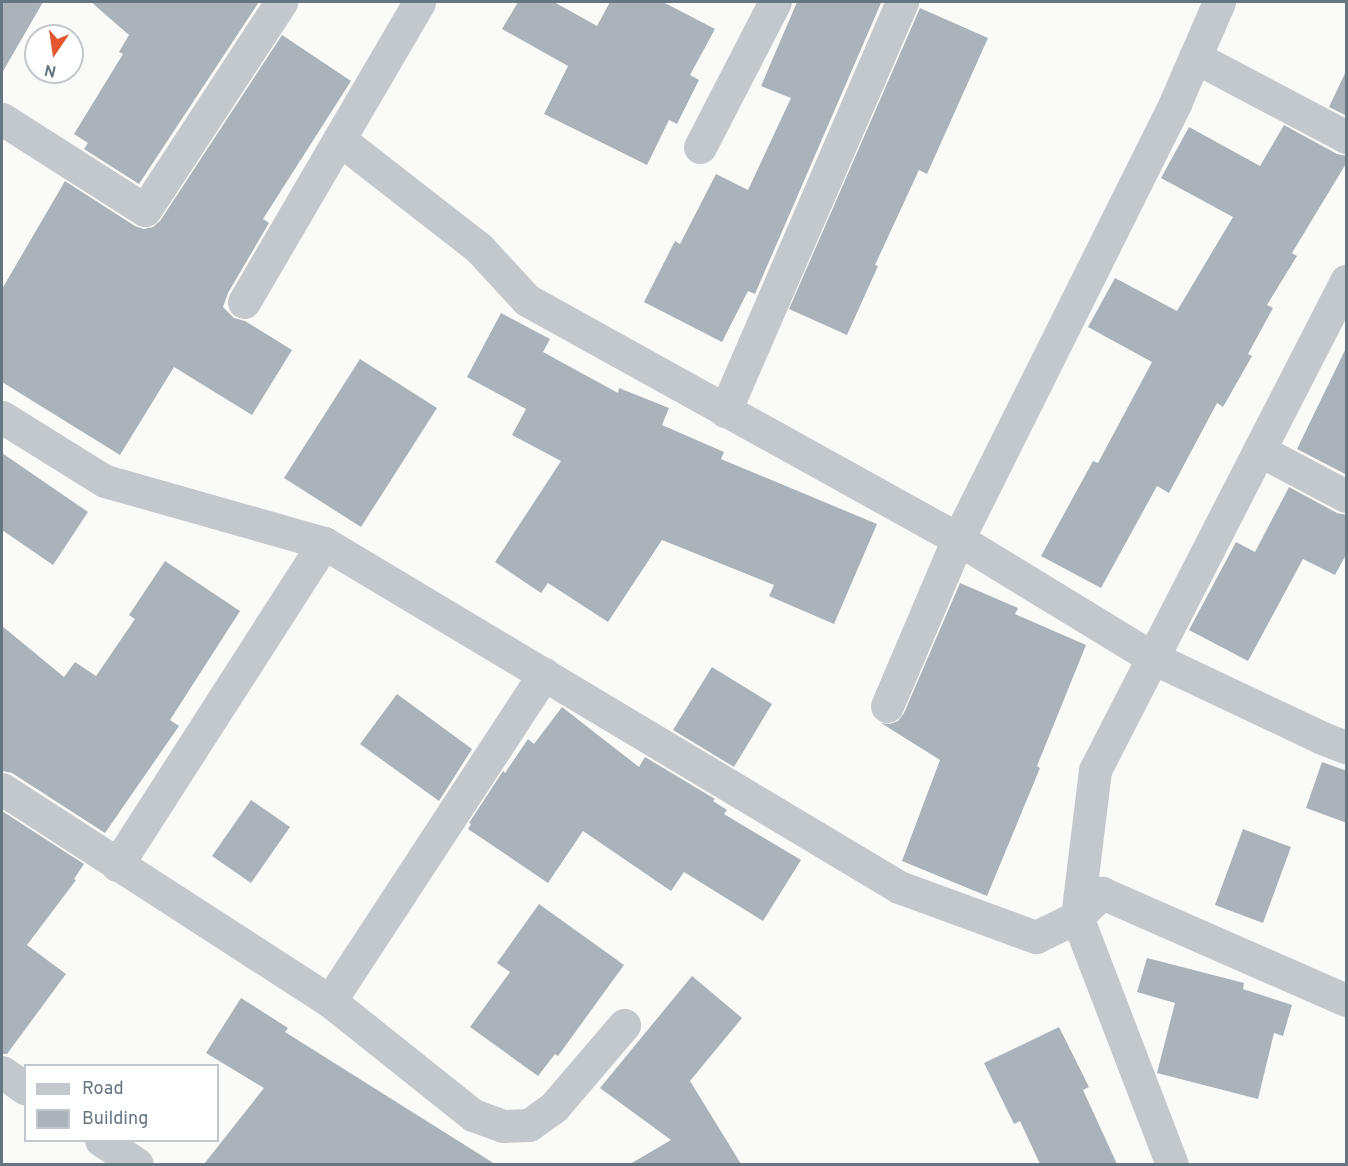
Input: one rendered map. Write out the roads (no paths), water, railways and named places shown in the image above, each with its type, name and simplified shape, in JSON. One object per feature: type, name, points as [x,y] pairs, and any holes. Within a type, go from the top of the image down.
[{"type":"street","points":[[2,120],[145,210],[281,2]]},
{"type":"street","points":[[244,302],[419,2]]},
{"type":"street","points":[[700,147],[775,2]]},
{"type":"street","points":[[725,411],[902,2]]},
{"type":"street","points":[[887,706],[958,540],[1176,102],[1219,2]]},
{"type":"street","points":[[1195,57],[1347,137]]},
{"type":"street","points":[[339,138],[479,248],[527,300],[958,540],[1151,657],[1322,738],[1347,747]]},
{"type":"street","points":[[1172,1164],[1077,917],[1095,770],[1151,657],[1347,281]]},
{"type":"street","points":[[2,417],[105,481],[324,543],[899,887],[1036,937],[1077,917],[1102,893],[1347,1000]]},
{"type":"street","points":[[1259,450],[1347,496]]},
{"type":"street","points":[[117,865],[324,543]]},
{"type":"street","points":[[330,1001],[544,674]]},
{"type":"street","points":[[2,789],[330,1001],[472,1115],[503,1126],[529,1125],[554,1107],[624,1025]]},
{"type":"street","points":[[2,1072],[24,1088]]},
{"type":"street","points":[[104,1142],[137,1164]]}]
